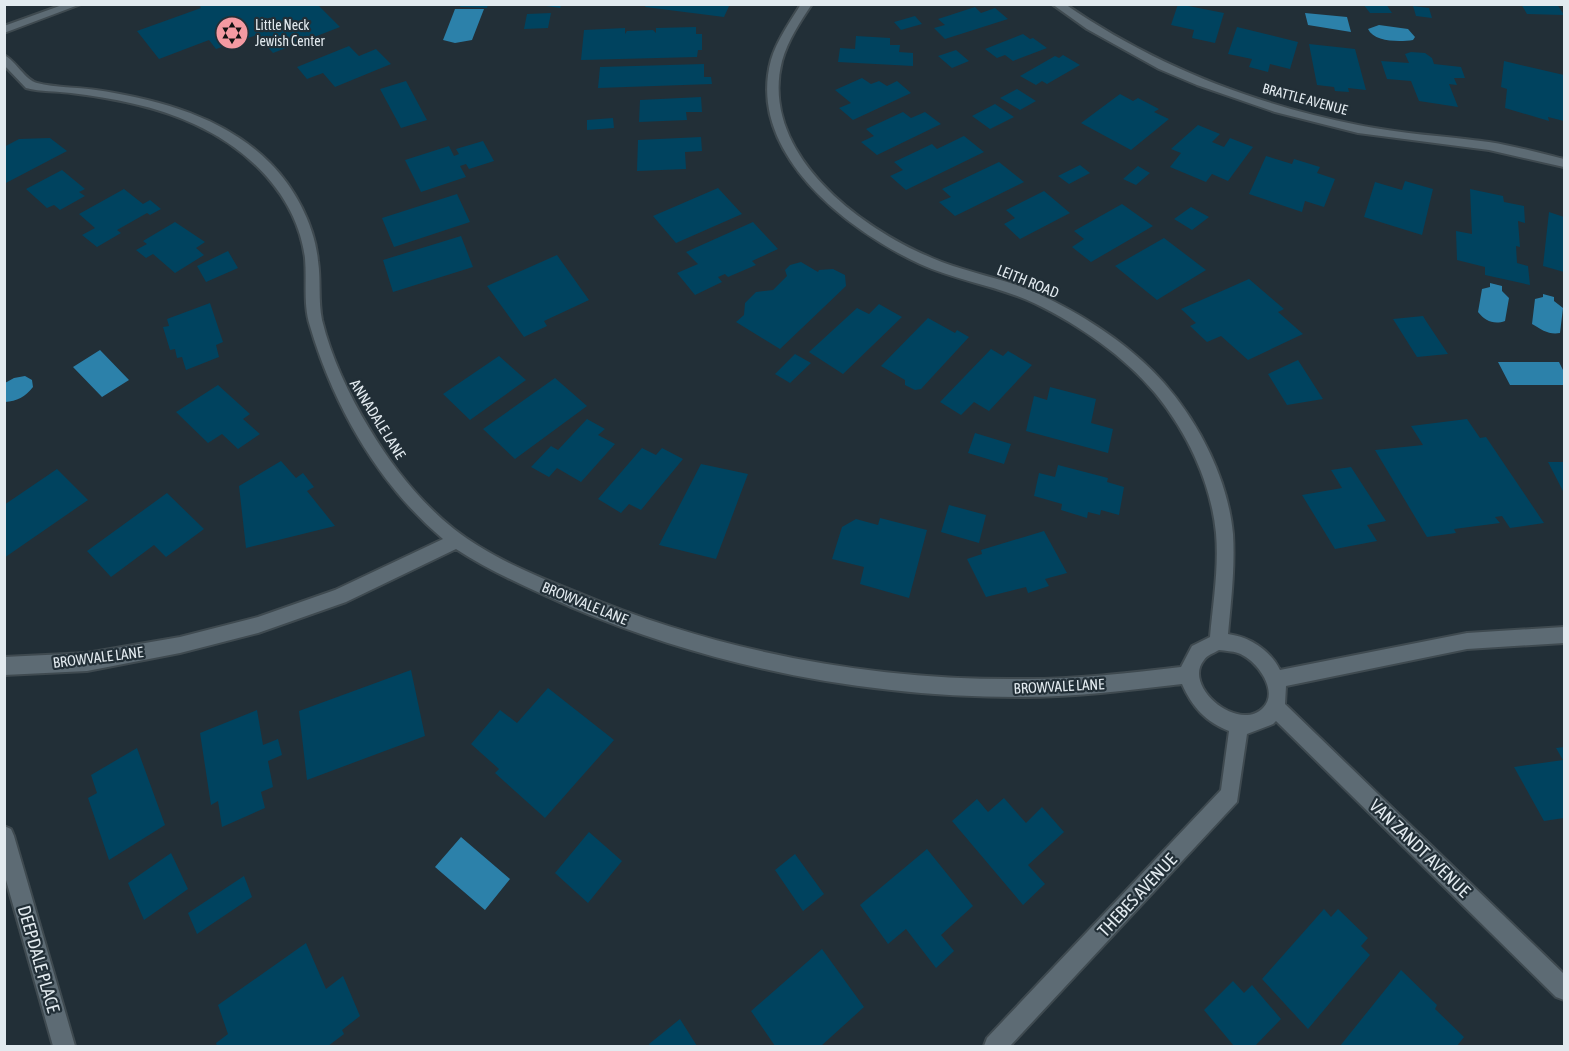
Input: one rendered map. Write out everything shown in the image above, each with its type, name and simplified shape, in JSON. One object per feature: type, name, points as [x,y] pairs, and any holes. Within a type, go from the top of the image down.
[{"type":"street","points":[[4,30],[76,4]]},
{"type":"street","name":"LEITH ROAD","points":[[807,4],[781,48],[775,69],[774,99],[780,127],[798,163],[825,195],[854,220],[879,237],[925,261],[1039,300],[1087,326],[1125,354],[1172,404],[1207,465],[1218,497],[1225,550],[1218,642]]},
{"type":"street","name":"BRATTLE AVENUE","points":[[1057,4],[1113,41],[1153,62],[1261,104],[1359,129],[1490,147],[1564,163]]},
{"type":"street","name":"ANNADALE LANE","points":[[4,58],[30,86],[84,89],[148,101],[190,116],[224,133],[260,161],[275,177],[297,211],[308,240],[314,270],[314,315],[334,378],[349,410],[383,462],[415,501],[456,541]]},
{"type":"street","name":"BROWVALE LANE","points":[[4,666],[87,662],[180,645],[258,625],[340,596],[456,541],[510,572],[590,608],[683,640],[790,667],[908,683],[1003,689],[1086,687],[1189,675]]},
{"type":"street","points":[[1275,680],[1467,641],[1564,635]]},
{"type":"street","points":[[1218,642],[1233,643],[1248,648],[1261,658],[1275,680],[1278,694],[1275,707],[1267,718],[1254,723],[1239,724],[1214,714],[1201,703],[1192,689],[1189,675],[1195,653],[1205,645],[1218,642]]},
{"type":"street","name":"VAN ZANDT AVENUE","points":[[1275,707],[1564,989]]},
{"type":"street","name":"THEBES AVENUE","points":[[995,1047],[1230,795],[1239,724]]},
{"type":"street","name":"DEEPDALE PLACE","points":[[4,836],[64,1047]]},
{"type":"water","points":[[455,9],[484,9],[472,40],[455,43],[443,40]]},
{"type":"water","points":[[1305,13],[1347,17],[1351,32],[1308,25]]},
{"type":"water","points":[[1379,25],[1408,29],[1415,37],[1407,41],[1381,39],[1368,29]]},
{"type":"water","points":[[1490,283],[1502,286],[1502,291],[1509,298],[1505,321],[1497,323],[1490,321],[1478,312],[1482,289],[1490,287]]},
{"type":"water","points":[[1543,294],[1554,297],[1554,301],[1563,308],[1560,333],[1549,333],[1532,324],[1535,299],[1543,297]]},
{"type":"water","points":[[100,350],[129,380],[102,397],[73,367]]},
{"type":"water","points":[[1498,362],[1559,362],[1564,372],[1564,385],[1510,385]]},
{"type":"water","points":[[25,376],[32,380],[33,387],[20,398],[5,402],[5,383]]},
{"type":"water","points":[[461,837],[510,879],[485,910],[435,867]]},
{"type":"building","name":"Little Neck Jewish Center","points":[[199,4],[317,4],[340,27],[273,53],[257,35],[216,49],[209,40],[159,59],[137,31],[201,8]]},
{"type":"building","points":[[461,4],[488,4],[487,8],[460,7]]},
{"type":"building","points":[[532,4],[562,4],[560,8]]},
{"type":"building","points":[[647,4],[730,4],[724,17],[645,7]]},
{"type":"building","points":[[1178,4],[1224,13],[1215,43],[1192,38],[1194,30],[1171,25]]},
{"type":"building","points":[[1363,4],[1386,4],[1392,13],[1370,13]]},
{"type":"building","points":[[1521,4],[1557,4],[1564,15],[1527,14]]},
{"type":"building","points":[[1413,6],[1429,8],[1432,18],[1416,16]]},
{"type":"building","points":[[975,7],[981,13],[995,8],[1008,19],[945,39],[934,28],[945,25],[938,19]]},
{"type":"building","points":[[551,13],[548,28],[524,29],[527,14]]},
{"type":"building","points":[[915,16],[922,24],[901,30],[894,22]]},
{"type":"building","points":[[696,27],[696,34],[702,34],[702,50],[698,50],[697,57],[581,60],[584,30],[625,28],[625,34],[627,31],[653,30],[656,33],[656,28]]},
{"type":"building","points":[[1237,27],[1298,42],[1290,69],[1270,64],[1268,72],[1249,67],[1252,59],[1228,54]]},
{"type":"building","points":[[1023,34],[1047,48],[1013,61],[1005,55],[997,58],[985,49]]},
{"type":"building","points":[[856,36],[890,38],[890,45],[900,45],[899,52],[913,53],[913,66],[838,62],[840,48],[855,49]]},
{"type":"building","points":[[1309,44],[1355,49],[1366,90],[1348,88],[1349,92],[1335,91],[1334,87],[1317,85]]},
{"type":"building","points":[[349,46],[359,56],[376,49],[391,64],[335,87],[323,73],[307,79],[297,67]]},
{"type":"building","points":[[956,50],[969,61],[952,68],[938,56]]},
{"type":"building","points":[[1425,53],[1432,58],[1434,64],[1461,67],[1465,78],[1454,78],[1457,85],[1449,84],[1458,107],[1419,101],[1411,81],[1387,79],[1381,61],[1409,63],[1405,54]]},
{"type":"building","points":[[1063,55],[1080,65],[1047,84],[1042,81],[1036,85],[1020,76],[1055,56],[1059,58]]},
{"type":"building","points":[[1504,61],[1564,75],[1564,121],[1548,117],[1549,121],[1505,108],[1507,89],[1501,87]]},
{"type":"building","points":[[704,64],[704,77],[711,77],[712,84],[598,88],[600,67]]},
{"type":"building","points":[[862,78],[871,84],[879,81],[887,86],[897,81],[911,93],[853,120],[839,108],[851,103],[835,90]]},
{"type":"building","points":[[406,81],[427,120],[401,128],[380,89]]},
{"type":"building","points":[[1017,89],[1036,101],[1020,110],[1000,98]]},
{"type":"building","points":[[1120,94],[1133,101],[1138,98],[1159,109],[1154,112],[1169,119],[1131,150],[1081,123]]},
{"type":"building","points":[[701,97],[702,112],[686,112],[687,120],[639,122],[640,100]]},
{"type":"building","points":[[995,104],[1014,117],[990,129],[972,116]]},
{"type":"building","points":[[903,112],[911,118],[925,112],[941,124],[877,155],[861,142],[874,136],[866,129]]},
{"type":"building","points":[[613,118],[614,128],[587,130],[587,120]]},
{"type":"building","points":[[1198,125],[1220,134],[1212,142],[1224,147],[1230,138],[1253,147],[1228,181],[1212,174],[1206,182],[1170,167],[1181,153],[1171,149]]},
{"type":"building","points":[[964,136],[984,152],[906,190],[890,176],[903,170],[894,162],[932,144],[937,149]]},
{"type":"building","points":[[701,137],[702,151],[685,152],[686,169],[637,171],[638,140]]},
{"type":"building","points":[[50,138],[67,151],[4,184],[4,147],[19,139]]},
{"type":"building","points":[[483,141],[494,161],[469,169],[466,164],[460,166],[466,177],[421,192],[405,160],[449,146],[454,156],[459,154],[456,149]]},
{"type":"building","points":[[1266,156],[1292,164],[1294,159],[1320,167],[1317,173],[1335,179],[1324,207],[1305,201],[1302,212],[1249,194]]},
{"type":"building","points":[[999,162],[1024,182],[955,216],[939,202],[951,197],[942,189]]},
{"type":"building","points":[[1080,165],[1090,173],[1069,184],[1058,176]]},
{"type":"building","points":[[1138,166],[1150,173],[1136,185],[1123,179]]},
{"type":"building","points":[[62,170],[85,189],[79,192],[85,196],[60,210],[54,205],[47,208],[26,189]]},
{"type":"building","points":[[1405,181],[1433,189],[1422,235],[1364,217],[1375,182],[1402,190]]},
{"type":"building","points":[[718,188],[742,214],[676,243],[653,216]]},
{"type":"building","points":[[124,189],[143,204],[150,200],[161,209],[150,215],[147,213],[117,230],[121,233],[97,247],[82,235],[95,228],[79,214]]},
{"type":"building","points":[[1470,189],[1503,196],[1504,202],[1524,206],[1525,223],[1518,221],[1520,247],[1516,246],[1517,263],[1528,266],[1530,285],[1485,275],[1485,267],[1457,260],[1456,231],[1472,234]]},
{"type":"building","points":[[1044,191],[1070,213],[1020,239],[1004,224],[1015,218],[1006,210]]},
{"type":"building","points":[[457,194],[470,222],[394,247],[382,218]]},
{"type":"building","points":[[1122,204],[1153,226],[1091,262],[1072,247],[1084,239],[1074,231]]},
{"type":"building","points":[[1191,207],[1209,217],[1192,230],[1174,219]]},
{"type":"building","points":[[1549,212],[1564,217],[1564,272],[1543,266]]},
{"type":"building","points":[[175,222],[205,242],[196,248],[204,255],[175,273],[153,254],[146,258],[136,250],[147,244],[143,241]]},
{"type":"building","points":[[753,222],[778,249],[752,261],[756,265],[728,277],[725,274],[718,277],[722,282],[695,295],[677,273],[698,264],[686,252]]},
{"type":"building","points":[[461,236],[473,267],[393,292],[383,260]]},
{"type":"building","points":[[1164,238],[1206,270],[1157,300],[1115,266]]},
{"type":"building","points":[[228,251],[238,268],[206,282],[197,266]]},
{"type":"building","points":[[557,255],[589,300],[544,321],[547,326],[524,337],[487,286]]},
{"type":"building","points":[[801,262],[818,272],[833,269],[845,275],[846,286],[780,349],[736,322],[744,315],[745,303],[756,292],[773,290],[787,276],[785,270],[790,265]]},
{"type":"building","points":[[1249,279],[1284,309],[1278,312],[1303,334],[1248,360],[1221,336],[1207,342],[1190,326],[1196,323],[1181,309]]},
{"type":"building","points":[[210,303],[223,342],[216,345],[219,357],[186,370],[182,357],[177,358],[175,349],[170,350],[163,327],[169,326],[167,319]]},
{"type":"building","points":[[879,304],[902,317],[843,374],[809,352],[857,308],[869,314]]},
{"type":"building","points":[[1423,316],[1448,354],[1417,357],[1393,319]]},
{"type":"building","points":[[928,318],[955,333],[957,330],[969,337],[921,389],[915,390],[905,385],[905,380],[881,366]]},
{"type":"building","points":[[991,349],[1003,356],[1008,351],[1032,365],[989,411],[974,402],[961,415],[940,402]]},
{"type":"building","points":[[795,354],[811,363],[790,383],[775,374]]},
{"type":"building","points":[[499,356],[526,380],[470,420],[443,394]]},
{"type":"building","points":[[1298,360],[1323,399],[1287,405],[1268,374]]},
{"type":"building","points":[[555,378],[587,406],[515,459],[483,429]]},
{"type":"building","points":[[218,385],[250,414],[243,419],[260,434],[238,449],[222,434],[208,443],[176,412]]},
{"type":"building","points":[[1050,387],[1096,399],[1091,423],[1113,429],[1108,453],[1026,431],[1034,396],[1047,400]]},
{"type":"building","points":[[587,419],[605,429],[598,435],[615,444],[581,482],[557,468],[549,477],[531,467],[551,446],[558,450]]},
{"type":"building","points":[[1467,419],[1480,438],[1486,437],[1544,523],[1510,528],[1502,516],[1495,517],[1500,523],[1454,529],[1456,533],[1427,537],[1375,450],[1423,445],[1411,426]]},
{"type":"building","points":[[975,433],[1011,444],[1004,464],[968,453]]},
{"type":"building","points":[[642,448],[656,455],[662,448],[683,459],[641,510],[629,504],[621,513],[598,499]]},
{"type":"building","points":[[281,461],[296,478],[303,473],[314,487],[307,491],[335,526],[246,548],[239,486]]},
{"type":"building","points":[[1548,462],[1564,462],[1564,493]]},
{"type":"building","points":[[701,464],[748,474],[716,559],[659,545]]},
{"type":"building","points":[[1058,465],[1108,478],[1107,482],[1124,487],[1119,515],[1101,510],[1100,515],[1088,512],[1087,518],[1061,510],[1062,504],[1034,496],[1039,473],[1055,477]]},
{"type":"building","points":[[1351,467],[1386,521],[1367,525],[1377,541],[1335,549],[1302,495],[1342,488],[1331,470]]},
{"type":"building","points":[[57,469],[88,500],[4,558],[4,505]]},
{"type":"building","points":[[167,493],[204,529],[166,557],[154,545],[111,577],[87,551]]},
{"type":"building","points":[[949,505],[986,515],[979,543],[941,532]]},
{"type":"building","points":[[880,518],[927,530],[909,598],[860,584],[864,567],[832,559],[842,527],[856,519],[878,525]]},
{"type":"building","points":[[1044,531],[1067,573],[1045,579],[1049,586],[1028,593],[1026,587],[986,597],[967,559],[982,554],[981,550]]},
{"type":"building","points":[[411,670],[425,736],[307,780],[299,711]]},
{"type":"building","points":[[548,688],[614,740],[545,818],[495,773],[499,769],[471,744],[500,710],[517,723]]},
{"type":"building","points":[[257,710],[263,745],[278,739],[282,755],[268,761],[273,787],[261,792],[265,808],[222,827],[218,801],[211,805],[200,733]]},
{"type":"building","points":[[1564,747],[1564,818],[1544,821],[1514,767],[1563,760],[1556,748]]},
{"type":"building","points":[[137,748],[165,825],[109,860],[88,798],[97,793],[91,775]]},
{"type":"building","points":[[1004,798],[1026,823],[1042,807],[1064,832],[1028,865],[1045,884],[1023,905],[952,821],[977,799],[988,812]]},
{"type":"building","points":[[589,832],[622,861],[588,903],[555,873]]},
{"type":"building","points":[[927,849],[973,906],[941,935],[954,951],[936,968],[906,929],[888,944],[860,905]]},
{"type":"building","points":[[171,853],[188,889],[144,920],[128,883]]},
{"type":"building","points":[[795,854],[824,894],[803,911],[775,870]]},
{"type":"building","points":[[244,876],[252,897],[197,934],[188,913]]},
{"type":"building","points":[[1324,909],[1331,917],[1338,909],[1368,938],[1361,946],[1370,955],[1308,1029],[1262,979]]},
{"type":"building","points":[[306,943],[326,989],[343,976],[360,1016],[342,1030],[344,1034],[328,1046],[217,1046],[216,1043],[228,1034],[218,1005]]},
{"type":"building","points":[[822,949],[864,1007],[821,1046],[775,1046],[751,1011]]},
{"type":"building","points":[[1401,970],[1437,1005],[1435,1009],[1464,1037],[1457,1046],[1340,1046]]},
{"type":"building","points":[[1233,981],[1244,993],[1252,985],[1281,1019],[1255,1046],[1234,1046],[1204,1010]]},
{"type":"building","points":[[680,1019],[697,1046],[650,1046],[649,1044]]},
{"type":"place","name":"Little Neck Jewish Center","points":[[232,33]]}]
